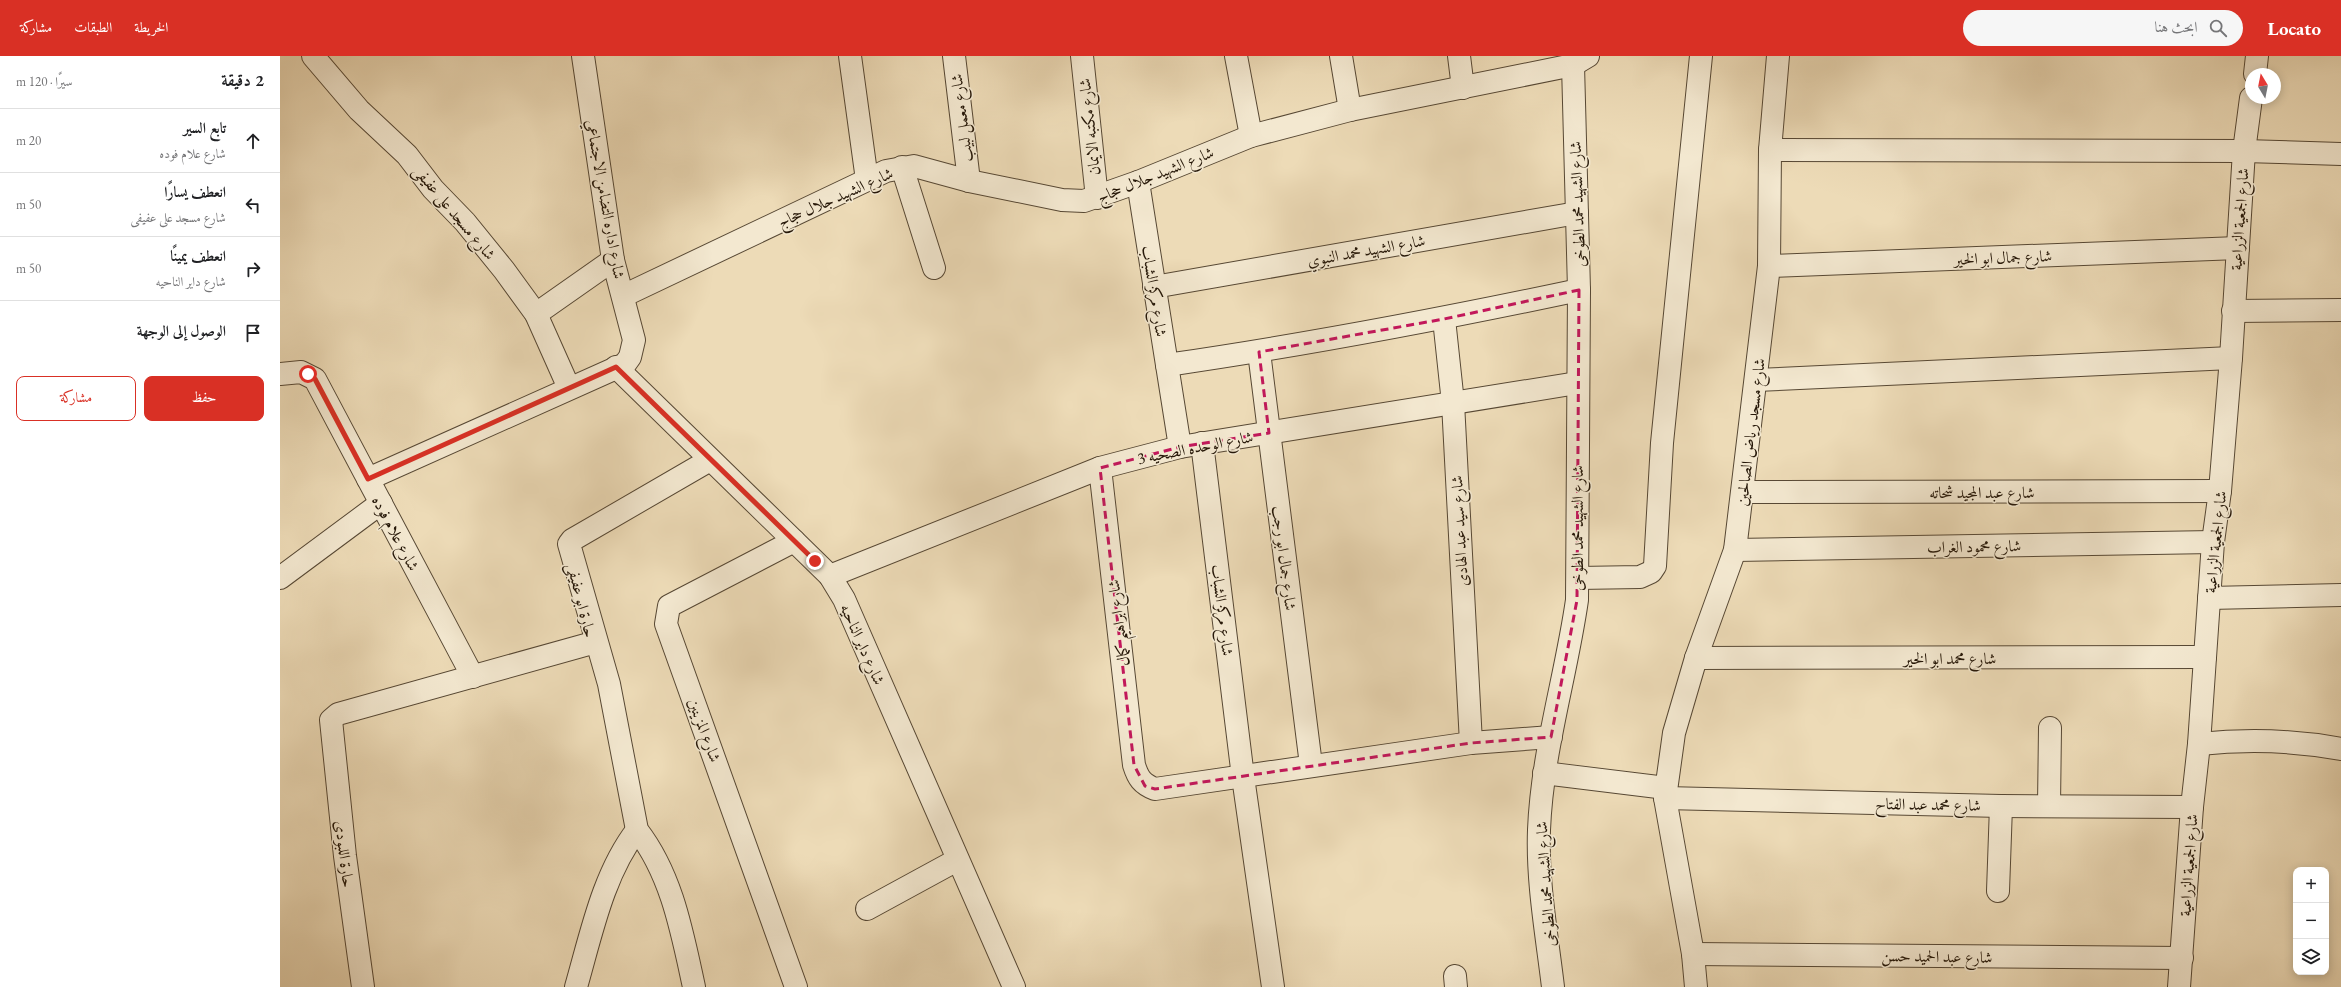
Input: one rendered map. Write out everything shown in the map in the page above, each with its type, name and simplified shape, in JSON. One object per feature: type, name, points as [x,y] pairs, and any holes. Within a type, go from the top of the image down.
[{"type":"street","name":"شارع مسجد على عفيفى","points":[[313,56],[359,110],[407,155],[433,189],[465,222],[504,270],[536,314],[569,388]]},
{"type":"street","name":"شارع اداره التضامن الاجتماعي","points":[[583,56],[613,260],[634,340],[630,357],[620,366]]},
{"type":"street","name":"شارع معمل لبيب","points":[[954,56],[969,181]]},
{"type":"street","name":"شارع مكتبه الايمان","points":[[1082,56],[1097,198]]},
{"type":"street","points":[[1236,56],[1250,136]]},
{"type":"street","points":[[1341,56],[1350,110]]},
{"type":"street","points":[[1458,56],[1463,88]]},
{"type":"street","points":[[1578,578],[1640,577],[1650,572],[1655,566],[1662,443],[1700,56]]},
{"type":"street","name":"شارع مسجد رياض الصالحين","points":[[1696,987],[1693,954],[1665,793],[1674,733],[1696,658],[1735,550],[1769,266],[1770,150],[1778,56]]},
{"type":"street","points":[[2256,68],[2257,56]]},
{"type":"street","points":[[844,57],[867,180]]},
{"type":"street","name":"شارع الشهيد جلال حجاج","points":[[623,296],[886,171],[902,167],[914,166],[969,181],[1062,200],[1084,201],[1097,198],[1113,190],[1138,182],[1250,136],[1350,110],[1463,88],[1580,60]]},
{"type":"street","name":"شارع الشهيد محمد الطوخى","points":[[1553,987],[1541,868],[1539,831],[1544,773],[1570,644],[1577,600],[1577,383],[1579,290],[1577,213],[1580,60]]},
{"type":"street","name":"شارع الجمعية الزراعية","points":[[2179,987],[2192,807],[2199,744],[2213,542],[2220,491],[2231,358],[2244,151],[2250,104]]},
{"type":"street","points":[[1770,150],[2244,151],[2341,154]]},
{"type":"street","points":[[902,167],[934,268]]},
{"type":"street","name":"شارع مركز الشباب","points":[[1138,182],[1180,447]]},
{"type":"street","name":"شارع الشهيد محمد النبوي","points":[[1154,287],[1577,213]]},
{"type":"street","name":"شارع جمال ابو الخير","points":[[1769,266],[2238,248]]},
{"type":"street","points":[[536,314],[613,260]]},
{"type":"street","points":[[1167,365],[1259,352],[1444,319],[1579,290]]},
{"type":"street","points":[[2234,311],[2341,310]]},
{"type":"street","name":"شارع سيد عبد الهادى","points":[[1444,319],[1453,403],[1471,743]]},
{"type":"street","name":"شارع جمال ابو رجب","points":[[1259,352],[1311,765]]},
{"type":"street","points":[[1756,380],[2231,358]]},
{"type":"street","points":[[368,479],[620,366]]},
{"type":"street","name":"شارع داير الناحيه","points":[[620,366],[710,460],[830,576],[844,599],[957,860],[1014,987]]},
{"type":"street","name":"شارع علام فوده","points":[[280,374],[301,372],[315,379],[473,677]]},
{"type":"street","name":"شارع الوحده الصحيه 3","points":[[830,576],[1100,468],[1180,447],[1577,383]]},
{"type":"street","name":"شارع مركز الشباب","points":[[1202,443],[1243,777],[1273,987]]},
{"type":"street","name":"حارة ابو عفيفى","points":[[331,720],[338,714],[596,642],[569,550],[572,540],[710,460]]},
{"type":"street","name":"شارع ابراهيم كمال","points":[[1100,468],[1134,764],[1138,777],[1145,786],[1155,789],[1243,777]]},
{"type":"street","name":"شارع عبد المجيد شحاته","points":[[1743,492],[2220,491]]},
{"type":"street","points":[[280,578],[381,503]]},
{"type":"street","name":"شارع المزينين","points":[[794,540],[669,606],[666,624],[796,987]]},
{"type":"street","name":"شارع محمود الغراب","points":[[1735,550],[2213,542]]},
{"type":"street","points":[[2209,598],[2341,595]]},
{"type":"street","points":[[596,642],[609,684],[637,830],[651,848],[663,873],[680,922],[694,987]]},
{"type":"street","name":"شارع محمد ابو الخير","points":[[1696,658],[2205,658]]},
{"type":"street","name":"حارة اللبودى","points":[[331,720],[345,856],[363,987]]},
{"type":"street","points":[[2049,805],[2050,728]]},
{"type":"street","points":[[1243,777],[1311,765],[1471,743],[1551,737]]},
{"type":"street","points":[[2199,744],[2239,740],[2275,740],[2341,748]]},
{"type":"street","name":"شارع محمد عبد الفتاح","points":[[1544,773],[1665,793],[2001,806],[2049,805],[2192,807]]},
{"type":"street","points":[[1998,891],[2001,806]]},
{"type":"street","points":[[576,987],[600,906],[618,860],[637,830]]},
{"type":"street","points":[[867,909],[957,860]]},
{"type":"street","name":"شارع عبد الحميد حسن","points":[[1693,954],[2182,958]]},
{"type":"highlighted area","points":[[1579,290],[1577,600],[1551,737],[1471,743],[1155,789],[1145,786],[1134,765],[1100,468],[1180,447],[1269,433],[1259,352],[1444,319]]},
{"type":"route","points":[[308,374],[315,379],[368,479],[616,367],[815,561]]}]
